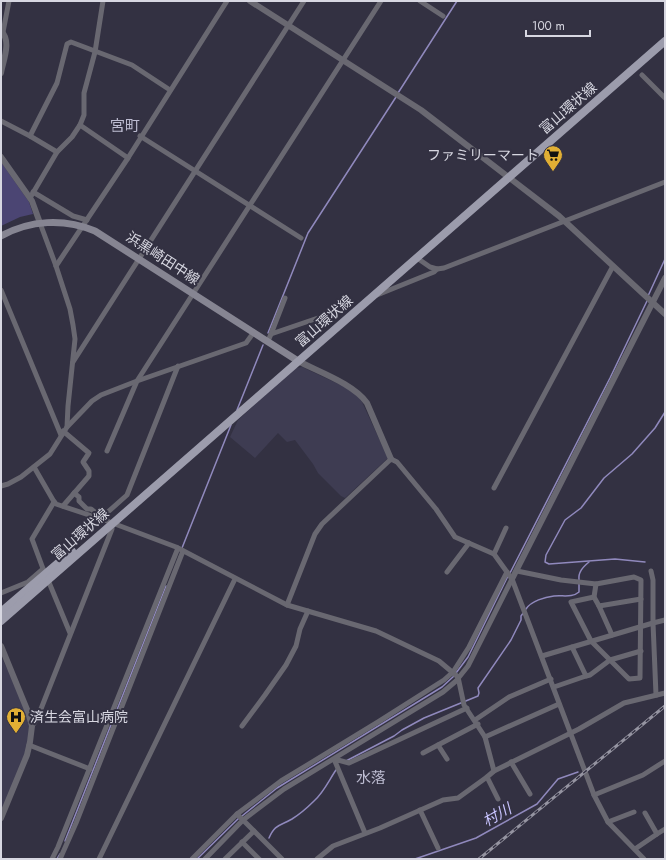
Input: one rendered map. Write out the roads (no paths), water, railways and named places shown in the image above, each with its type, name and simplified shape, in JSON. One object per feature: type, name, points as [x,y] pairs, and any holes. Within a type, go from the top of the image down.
[{"type":"main road","name":"富山環状線","points":[[1,621],[46,574],[103,520],[372,297],[508,176],[544,139],[665,35]]},
{"type":"main road","name":"富山環状線","points":[[296,359],[665,41]]},
{"type":"main road","name":"浜黒崎田中線","points":[[1,236],[11,231],[40,222],[85,223],[95,231],[254,332],[270,338],[296,359]]},
{"type":"main road","name":"富山環状線","points":[[1,612],[46,574]]},
{"type":"street","points":[[1,73],[7,44],[2,32],[9,1]]},
{"type":"street","points":[[32,195],[57,152],[72,137],[80,125],[84,115],[84,93],[95,52],[103,1]]},
{"type":"street","points":[[56,266],[128,158],[140,136],[227,1]]},
{"type":"street","points":[[250,1],[421,110],[565,221],[665,314]]},
{"type":"street","points":[[73,362],[304,1]]},
{"type":"street","points":[[107,451],[137,381],[381,1]]},
{"type":"street","points":[[420,1],[444,16]]},
{"type":"street","points":[[30,136],[57,83],[67,44],[71,42],[132,65],[170,90]]},
{"type":"street","points":[[642,75],[665,98]]},
{"type":"street","points":[[1,121],[57,152]]},
{"type":"street","points":[[80,125],[128,158]]},
{"type":"street","points":[[140,136],[250,204],[301,238]]},
{"type":"street","points":[[1,157],[32,195],[74,325],[75,339],[73,362],[64,431]]},
{"type":"street","points":[[417,258],[430,267],[437,269],[444,268],[665,182]]},
{"type":"street","points":[[659,184],[665,189]]},
{"type":"street","points":[[32,195],[85,223]]},
{"type":"street","points":[[494,488],[613,266]]},
{"type":"street","points":[[372,297],[434,272],[437,269]]},
{"type":"street","points":[[205,859],[243,820],[284,789],[334,760],[443,692],[468,666],[665,278]]},
{"type":"street","points":[[1,290],[64,431],[89,453],[83,462],[89,471],[89,476],[64,502],[63,506]]},
{"type":"street","points":[[270,338],[285,298]]},
{"type":"street","points":[[270,338],[318,318],[325,322]]},
{"type":"street","points":[[1,486],[8,484],[34,467],[50,454],[64,431],[92,400],[109,391],[246,343],[254,332]]},
{"type":"street","points":[[296,359],[349,386],[363,397],[391,459],[397,462],[436,509],[455,537],[482,547],[494,554],[512,579],[594,795],[608,822],[644,859]]},
{"type":"street","points":[[103,520],[127,495],[178,366]]},
{"type":"street","points":[[287,605],[318,529],[391,459]]},
{"type":"street","points":[[34,467],[54,502],[178,548],[287,605],[376,631],[439,661],[454,672],[458,677],[464,704],[486,737],[494,771]]},
{"type":"street","points":[[32,726],[37,719],[112,529],[91,509],[87,509],[79,501],[79,497],[74,493]]},
{"type":"street","points":[[54,502],[32,539],[70,633]]},
{"type":"street","points":[[494,554],[506,528]]},
{"type":"street","points":[[447,572],[469,543]]},
{"type":"street","points":[[52,859],[90,769],[178,548]]},
{"type":"street","points":[[60,859],[183,551]]},
{"type":"street","points":[[651,571],[653,580],[656,695]]},
{"type":"street","points":[[192,859],[237,814],[281,782],[433,688],[454,672],[469,647],[507,572]]},
{"type":"street","points":[[517,572],[596,584],[634,577],[641,580],[640,678],[629,680],[591,641],[571,602],[594,597]]},
{"type":"street","points":[[1,593],[46,574]]},
{"type":"street","points":[[98,859],[235,579]]},
{"type":"street","points":[[596,584],[594,597],[612,635]]},
{"type":"street","points":[[599,606],[641,599]]},
{"type":"street","points":[[242,726],[286,665],[296,646],[300,629],[308,611]]},
{"type":"street","points":[[542,656],[665,620]]},
{"type":"street","points":[[1,646],[28,712],[32,726],[27,755],[1,818]]},
{"type":"street","points":[[572,647],[586,676]]},
{"type":"street","points":[[554,687],[590,675],[610,660],[641,651]]},
{"type":"street","points":[[423,753],[477,722],[509,697],[551,679]]},
{"type":"street","points":[[317,859],[333,846],[443,800],[458,798],[494,771],[571,733],[624,703],[665,693]]},
{"type":"street","points":[[116,703],[122,706]]},
{"type":"street","points":[[486,737],[560,704]]},
{"type":"street","points":[[334,760],[349,763],[467,708]]},
{"type":"street","points":[[29,745],[90,769]]},
{"type":"street","points":[[438,745],[447,759]]},
{"type":"street","points":[[334,760],[365,833]]},
{"type":"street","points":[[594,795],[642,775],[665,761]]},
{"type":"street","points":[[511,762],[530,794]]},
{"type":"street","points":[[487,777],[498,799]]},
{"type":"street","points":[[420,810],[438,848]]},
{"type":"street","points":[[608,822],[634,812]]},
{"type":"street","points":[[645,813],[657,834]]},
{"type":"street","points":[[237,814],[282,859]]},
{"type":"street","points":[[635,849],[665,829]]},
{"type":"street","points":[[225,859],[254,831]]},
{"type":"street","points":[[242,842],[259,859]]},
{"type":"waterway","points":[[398,93],[457,1]]},
{"type":"waterway","points":[[268,333],[308,233],[396,97]]},
{"type":"waterway","points":[[648,296],[665,259]]},
{"type":"waterway","points":[[510,573],[610,378],[647,301]]},
{"type":"waterway","points":[[237,410],[263,345]]},
{"type":"waterway","points":[[645,562],[615,559],[549,564],[545,562],[546,555],[565,520],[581,508],[604,478],[632,454],[655,428],[665,412]]},
{"type":"waterway","points":[[182,548],[231,425]]},
{"type":"waterway","points":[[579,580],[581,570],[589,562]]},
{"type":"waterway","points":[[456,673],[468,657],[508,576]]},
{"type":"waterway","points":[[526,609],[531,604],[543,598],[570,596],[576,594],[579,592],[579,584]]},
{"type":"waterway","points":[[65,841],[166,586]]},
{"type":"waterway","points":[[346,761],[394,736],[424,718],[478,696],[478,688],[511,640],[524,612]]},
{"type":"waterway","points":[[242,816],[277,788],[442,687],[454,676]]},
{"type":"waterway","points":[[269,838],[273,830],[298,815],[318,797],[336,770]]},
{"type":"waterway","name":"村川","points":[[415,859],[476,838],[537,804],[558,779],[578,772]]},
{"type":"waterway","points":[[197,859],[239,818]]},
{"type":"waterway","points":[[57,859],[60,854]]},
{"type":"railway","points":[[479,859],[665,706]]},
{"type":"place","name":"ファミリーマート","points":[[553,172]]},
{"type":"place","name":"済生会富山病院","points":[[16,734]]},
{"type":"district","name":"宮町","points":[[125,126]]},
{"type":"district","name":"水落","points":[[371,778]]}]
